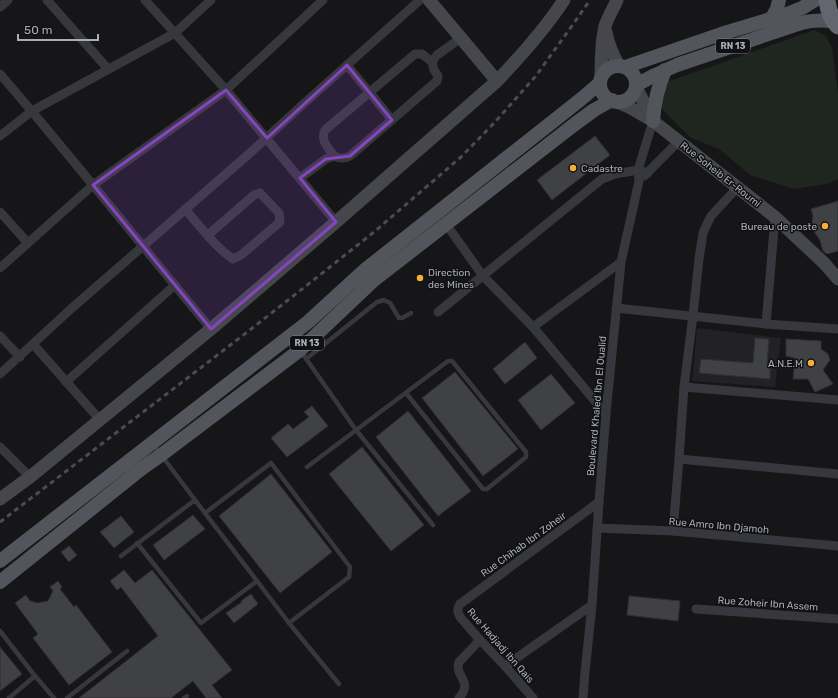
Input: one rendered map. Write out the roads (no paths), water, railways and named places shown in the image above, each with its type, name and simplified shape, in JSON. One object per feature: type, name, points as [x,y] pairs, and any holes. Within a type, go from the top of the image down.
[{"type":"highway","points":[[827,0],[829,12],[836,24]]},
{"type":"main road","points":[[772,18],[777,9],[779,0]]},
{"type":"main road","name":"RN 13","points":[[622,66],[787,14],[802,8],[815,0]]},
{"type":"main road","name":"RN 13","points":[[636,86],[677,65],[801,23],[822,20],[836,24]]},
{"type":"main road","points":[[614,66],[622,66],[634,74],[636,86],[631,96],[622,101],[614,101],[607,98],[603,93],[601,88],[601,80],[604,72],[609,68],[614,66]]},
{"type":"main road","points":[[653,120],[658,90],[665,70]]},
{"type":"main road","name":"RN 13","points":[[0,561],[308,322],[366,269],[580,100],[601,80]]},
{"type":"main road","name":"RN 13","points":[[0,582],[141,469],[303,355],[374,280],[574,124],[594,110],[614,101]]},
{"type":"street","points":[[0,7],[8,0]]},
{"type":"street","points":[[47,0],[108,68]]},
{"type":"street","points":[[146,0],[226,90],[336,222]]},
{"type":"street","points":[[0,136],[32,111],[108,68],[175,33],[211,0]]},
{"type":"street","points":[[0,268],[93,185],[226,90],[323,0]]},
{"type":"street","points":[[0,374],[72,308],[267,138],[420,0]]},
{"type":"street","points":[[429,0],[497,81]]},
{"type":"street","points":[[601,80],[601,52],[606,26],[617,0]]},
{"type":"street","points":[[2,493],[30,477],[211,329],[336,222],[497,81],[534,40],[564,1]]},
{"type":"street","points":[[606,26],[610,47],[614,57],[622,66]]},
{"type":"street","points":[[432,62],[438,55],[461,38]]},
{"type":"street","points":[[415,54],[422,54],[432,62],[434,70],[438,76],[437,82],[350,156],[344,159],[334,156],[323,140],[325,130],[415,54]]},
{"type":"street","points":[[347,65],[392,120]]},
{"type":"street","points":[[0,74],[211,329]]},
{"type":"street","name":"Rue Soheib Er-Roumi","points":[[636,86],[653,120]]},
{"type":"street","name":"Rue Soheib Er-Roumi","points":[[614,101],[653,120],[738,187],[775,217],[824,263],[838,279]]},
{"type":"street","name":"Boulevard Khaled Ibn El Oualid","points":[[583,698],[592,605],[606,414],[621,262],[639,181],[638,170],[653,120]]},
{"type":"street","points":[[639,181],[679,141]]},
{"type":"street","points":[[300,178],[326,158],[334,156]]},
{"type":"street","points":[[438,312],[602,179],[615,174],[638,170],[648,173]]},
{"type":"street","points":[[673,531],[684,387],[703,233],[711,216],[738,187]]},
{"type":"street","points":[[185,209],[208,235],[224,253],[233,259],[241,255],[280,222],[279,213],[260,193],[254,195],[208,235]]},
{"type":"street","points":[[0,212],[28,243]]},
{"type":"street","points":[[766,324],[775,217]]},
{"type":"street","points":[[446,224],[484,276],[533,327],[606,414]]},
{"type":"street","points":[[533,327],[621,262]]},
{"type":"street","points":[[66,382],[175,285]]},
{"type":"street","points":[[616,308],[693,315],[766,324],[838,329]]},
{"type":"street","points":[[0,336],[20,357]]},
{"type":"street","points":[[33,344],[100,420]]},
{"type":"street","points":[[684,387],[838,400]]},
{"type":"street","points":[[0,447],[30,477]]},
{"type":"street","points":[[679,459],[838,474]]},
{"type":"street","name":"Rue Chihab Ibn Zoheir","points":[[460,604],[599,502]]},
{"type":"street","name":"Rue Amro Ibn Djamoh","points":[[597,528],[673,531],[838,546]]},
{"type":"street","name":"Rue Hadjadj Ibn Qais","points":[[460,604],[458,608],[460,617],[533,698]]},
{"type":"street","points":[[505,666],[592,605]]},
{"type":"street","name":"Rue Zoheir Ibn Assem","points":[[696,609],[838,620]]},
{"type":"street","points":[[459,698],[463,694],[465,684],[459,670],[459,662],[480,640]]},
{"type":"lane","points":[[303,355],[377,302],[384,300],[390,303],[399,318],[411,313]]},
{"type":"lane","points":[[290,335],[356,430],[433,525]]},
{"type":"lane","points":[[306,467],[448,361],[451,361],[526,452],[526,457],[487,490],[483,489],[406,393]]},
{"type":"lane","points":[[152,443],[289,623],[339,684]]},
{"type":"lane","points":[[205,513],[271,463],[350,567],[349,577],[289,623]]},
{"type":"lane","points":[[120,556],[195,500]]},
{"type":"lane","points":[[137,543],[200,623],[257,581]]},
{"type":"lane","points":[[0,631],[54,698]]},
{"type":"lane","points":[[67,698],[127,651]]},
{"type":"lane","points":[[9,698],[35,676]]},
{"type":"railway","points":[[0,522],[311,282],[374,232],[461,157],[535,77],[590,0]]},
{"type":"place","name":"Cadastre","points":[[573,168]]},
{"type":"place","name":"Bureau de poste","points":[[825,226]]},
{"type":"place","name":"Direction des Mines","points":[[420,278]]},
{"type":"place","name":"A.N.E.M","points":[[811,363]]}]
